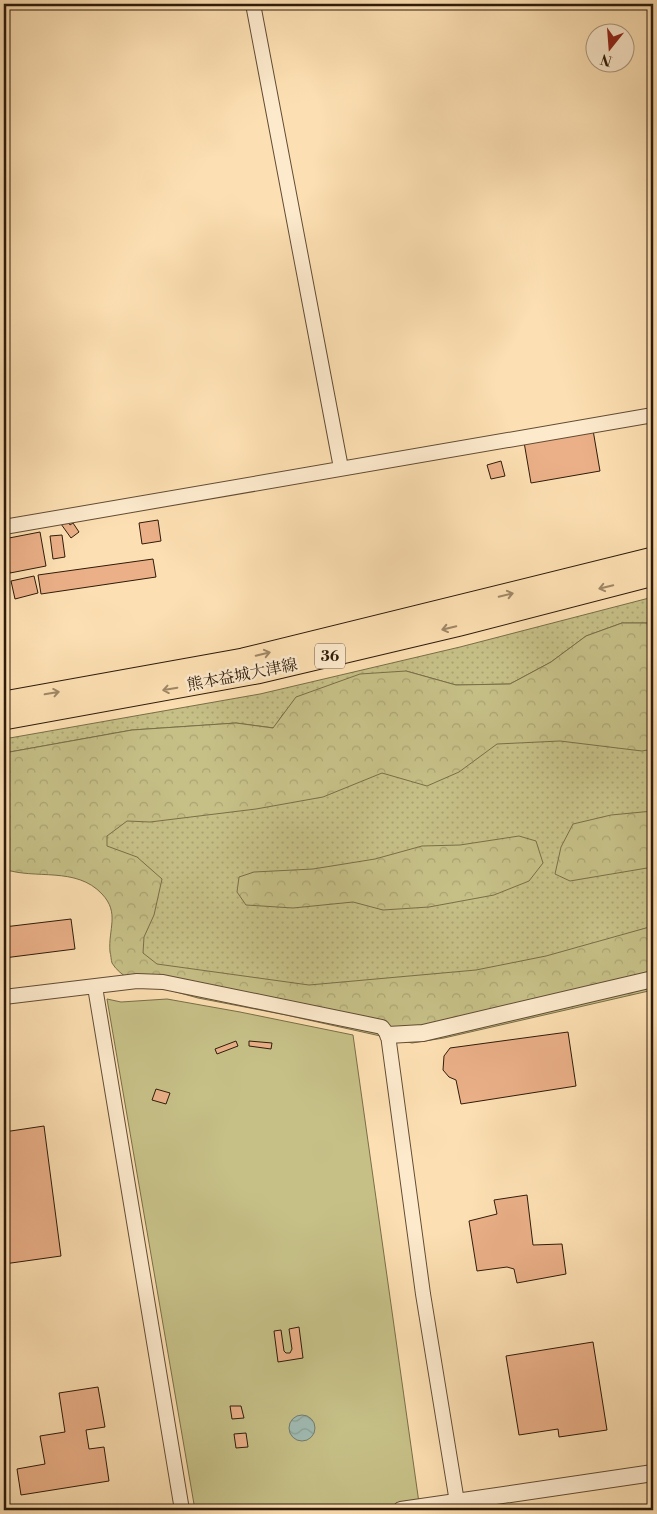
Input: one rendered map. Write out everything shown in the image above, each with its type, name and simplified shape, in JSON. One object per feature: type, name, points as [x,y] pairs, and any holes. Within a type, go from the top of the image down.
[{"type":"main road","name":"熊本益城大津線","points":[[4,702],[243,659],[653,558]]},
{"type":"main road","name":"熊本益城大津線","points":[[4,719],[257,673],[460,625],[653,575]]},
{"type":"street","points":[[253,4],[341,468]]},
{"type":"street","points":[[4,527],[653,415]]},
{"type":"street","points":[[388,1035],[424,1033],[653,979]]},
{"type":"street","points":[[4,997],[137,981],[163,982],[382,1027],[388,1035],[423,1294],[457,1506]]},
{"type":"street","points":[[95,986],[182,1510]]},
{"type":"street","points":[[401,1510],[457,1506],[653,1473]]},
{"type":"green space","points":[[653,597],[653,623],[622,623],[586,636],[551,662],[510,684],[456,685],[406,671],[283,714],[274,728],[236,723],[132,730],[4,753],[4,739],[260,694],[460,647]]},
{"type":"green space","points":[[622,623],[653,623],[653,749],[642,751],[560,741],[497,744],[459,772],[427,786],[382,773],[323,797],[256,809],[150,822],[127,821],[107,836],[107,846],[137,857],[162,879],[154,915],[144,937],[143,953],[157,964],[309,985],[476,970],[546,956],[653,926],[653,990],[444,1038],[412,1043],[198,998],[129,979],[112,963],[110,952],[111,908],[102,894],[92,885],[68,877],[29,874],[4,869],[4,753],[132,730],[236,723],[273,728],[296,697],[360,674],[406,671],[456,685],[510,684],[551,662],[586,636]]},
{"type":"green space","points":[[653,677],[653,926],[400,1007],[132,966],[132,929],[77,841],[105,800]]},
{"type":"green space","points":[[653,811],[653,867],[570,881],[555,874],[561,847],[573,824],[611,815]]},
{"type":"green space","points":[[519,836],[536,841],[543,863],[529,881],[494,895],[429,907],[383,910],[353,902],[293,908],[246,905],[237,892],[239,877],[254,872],[313,869],[375,859],[422,846],[460,845]]},
{"type":"green space","points":[[107,999],[121,1002],[167,999],[353,1035],[420,1510],[195,1510]]},
{"type":"water","points":[[302,1415],[311,1419],[315,1428],[311,1437],[302,1441],[293,1437],[289,1428],[293,1419]]},
{"type":"building","points":[[593,430],[600,471],[531,483],[524,442]]},
{"type":"building","points":[[501,461],[505,476],[491,479],[487,465]]},
{"type":"building","points":[[67,520],[70,525],[73,523],[79,532],[71,538],[61,524]]},
{"type":"building","points":[[158,520],[161,541],[142,544],[139,523]]},
{"type":"building","points":[[40,532],[46,566],[10,573],[4,539]]},
{"type":"building","points":[[62,535],[65,557],[53,559],[50,536]]},
{"type":"building","points":[[153,559],[156,577],[41,594],[38,575]]},
{"type":"building","points":[[34,576],[38,593],[15,599],[11,581]]},
{"type":"building","points":[[71,919],[75,949],[4,958],[4,927]]},
{"type":"building","points":[[568,1032],[576,1086],[461,1104],[456,1080],[449,1077],[443,1070],[444,1056],[450,1048]]},
{"type":"building","points":[[236,1041],[238,1046],[217,1054],[215,1049]]},
{"type":"building","points":[[249,1041],[272,1043],[271,1049],[249,1046]]},
{"type":"building","points":[[156,1089],[170,1093],[166,1104],[152,1100]]},
{"type":"building","points":[[44,1126],[61,1256],[4,1264],[4,1132]]},
{"type":"building","points":[[527,1195],[533,1245],[562,1244],[566,1274],[517,1283],[514,1269],[507,1267],[477,1271],[469,1221],[497,1214],[494,1200]]},
{"type":"building","points":[[299,1327],[303,1358],[278,1362],[274,1331],[281,1330],[284,1351],[290,1353],[292,1349],[289,1329]]},
{"type":"building","points":[[593,1342],[607,1430],[559,1437],[558,1429],[519,1435],[506,1356]]},
{"type":"building","points":[[98,1387],[105,1427],[86,1430],[89,1449],[104,1447],[109,1481],[21,1495],[17,1469],[45,1464],[40,1436],[65,1432],[59,1393]]},
{"type":"building","points":[[230,1406],[241,1406],[244,1418],[232,1419]]},
{"type":"building","points":[[246,1433],[248,1447],[236,1448],[234,1434]]}]
